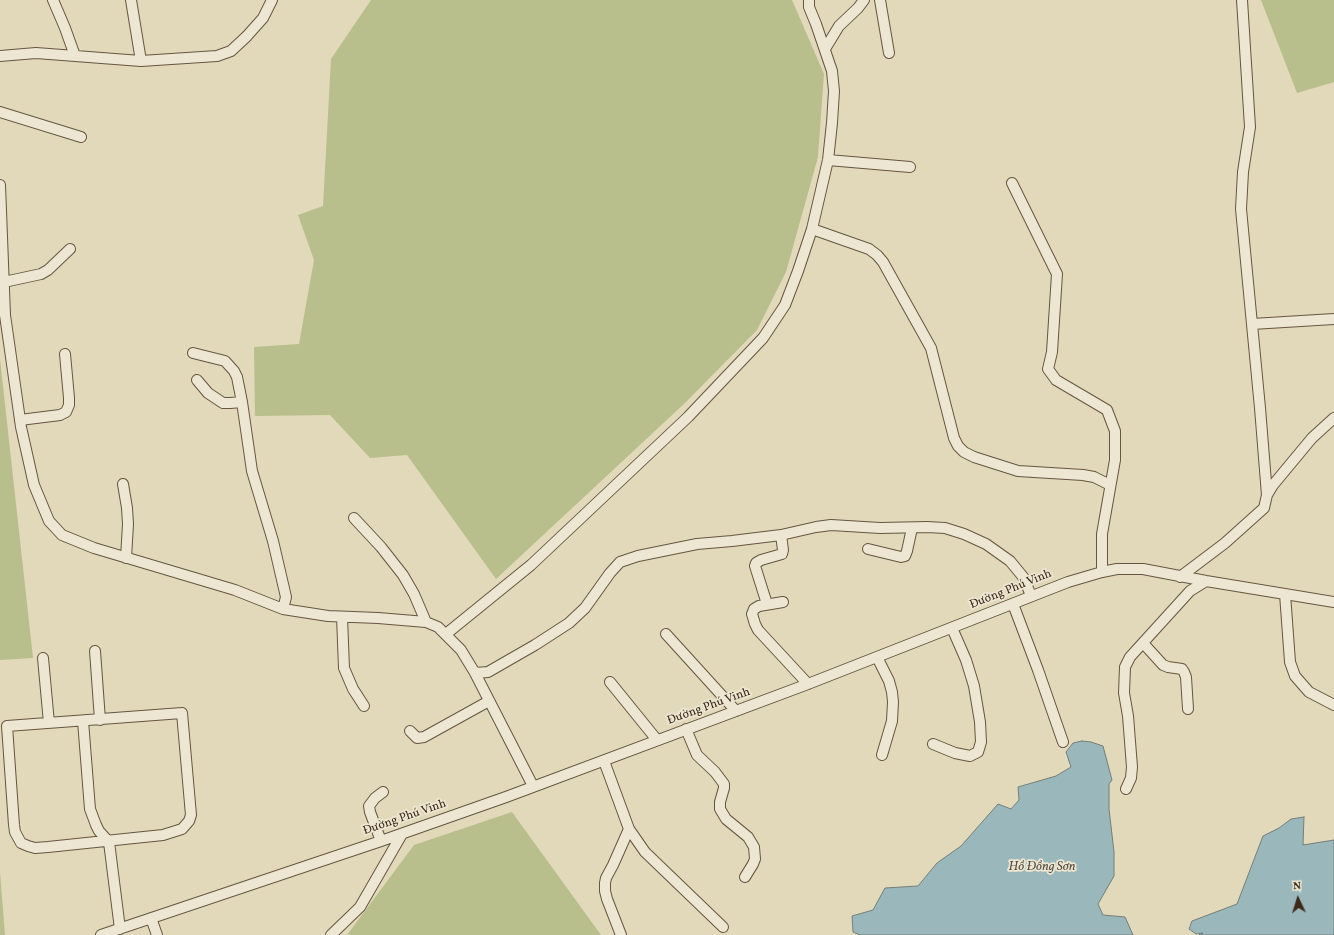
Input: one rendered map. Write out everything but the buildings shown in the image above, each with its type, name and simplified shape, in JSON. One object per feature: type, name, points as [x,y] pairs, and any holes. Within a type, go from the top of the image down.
[{"type":"street","points":[[54,0],[75,56]]},
{"type":"street","points":[[131,0],[141,61]]},
{"type":"street","points":[[0,56],[31,53],[141,61],[217,56],[231,51],[247,36],[263,18],[272,0]]},
{"type":"street","points":[[446,634],[531,565],[688,417],[763,338],[785,305],[812,229],[828,160],[832,123],[834,91],[832,72],[809,7],[808,0]]},
{"type":"street","points":[[825,49],[839,26],[858,8],[864,0]]},
{"type":"street","points":[[880,0],[889,54]]},
{"type":"street","points":[[1180,576],[1225,543],[1264,508],[1267,495],[1260,408],[1240,209],[1242,178],[1250,127],[1242,0]]},
{"type":"street","points":[[0,112],[81,137]]},
{"type":"street","points":[[828,160],[910,166]]},
{"type":"street","points":[[1012,183],[1057,274],[1052,352],[1048,369],[1056,380],[1107,410],[1116,431],[1115,460],[1102,534],[1102,572]]},
{"type":"street","points":[[0,185],[4,315],[20,420],[34,485],[49,520],[62,535],[94,548],[235,590],[283,609],[310,614],[342,617],[426,622],[438,627],[462,650],[533,786]]},
{"type":"street","points":[[812,229],[869,249],[883,262],[931,348],[954,438],[958,446],[964,452],[974,457],[1018,470],[1083,475],[1094,477],[1110,485]]},
{"type":"street","points":[[4,282],[41,274],[48,270],[70,249]]},
{"type":"street","points":[[1252,324],[1334,319]]},
{"type":"street","points":[[193,353],[228,363],[237,377],[252,471],[273,541],[286,597],[283,609]]},
{"type":"street","points":[[20,420],[60,415],[66,412],[69,405],[69,398],[65,354]]},
{"type":"street","points":[[197,380],[208,393],[223,402],[242,402]]},
{"type":"street","points":[[1267,495],[1273,485],[1312,438],[1334,418]]},
{"type":"street","points":[[123,484],[128,524],[126,558]]},
{"type":"street","points":[[354,518],[381,547],[403,575],[414,594],[426,622]]},
{"type":"street","points":[[475,673],[488,672],[535,645],[569,623],[585,608],[610,572],[620,562],[638,556],[697,544],[781,535],[816,526],[831,525],[880,528],[945,528],[964,534],[986,544],[1010,561],[1024,578],[1031,596]]},
{"type":"street","points":[[868,549],[901,557],[905,556],[912,528]]},
{"type":"street","points":[[767,604],[755,566],[756,563],[761,560],[782,554],[784,550],[781,535]]},
{"type":"street","name":"Đường Phú Vinh","points":[[101,935],[402,834],[808,684],[1068,582],[1102,572],[1117,569],[1143,570],[1334,602]]},
{"type":"street","points":[[1126,789],[1131,778],[1132,767],[1128,716],[1124,692],[1125,667],[1130,657],[1190,591],[1206,581]]},
{"type":"street","points":[[1285,594],[1290,662],[1295,676],[1309,692],[1334,705]]},
{"type":"street","points":[[783,602],[756,607],[752,611],[754,619],[758,630],[808,684]]},
{"type":"street","points":[[1013,604],[1063,742]]},
{"type":"street","points":[[342,617],[344,668],[353,689],[364,706]]},
{"type":"street","points":[[933,744],[955,753],[970,756],[978,752],[981,742],[980,722],[974,686],[966,660],[952,628]]},
{"type":"street","points":[[666,634],[736,711]]},
{"type":"street","points":[[1143,643],[1163,665],[1168,668],[1182,669],[1186,677],[1188,709]]},
{"type":"street","points":[[95,651],[100,720]]},
{"type":"street","points":[[877,657],[889,681],[894,702],[892,721],[882,755]]},
{"type":"street","points":[[43,658],[49,723]]},
{"type":"street","points":[[610,682],[657,740]]},
{"type":"street","points":[[410,731],[417,738],[424,737],[489,701]]},
{"type":"street","points":[[182,713],[191,816],[187,824],[182,829],[163,835],[109,842],[35,848],[21,843],[15,832],[7,726],[83,721],[182,713]]},
{"type":"street","points":[[83,721],[90,809],[99,831],[109,842],[120,929]]},
{"type":"street","points":[[686,729],[697,755],[715,772],[724,784],[720,809],[726,819],[748,836],[754,848],[754,864],[745,877]]},
{"type":"street","points":[[604,760],[629,829],[645,852],[723,927]]},
{"type":"street","points":[[381,841],[369,806],[375,798],[383,792]]},
{"type":"street","points":[[621,935],[607,899],[605,883],[629,829]]},
{"type":"street","points":[[331,935],[360,907],[402,834]]},
{"type":"street","points":[[151,918],[157,935]]},
{"type":"green space","points":[[371,0],[792,0],[824,74],[818,157],[786,272],[757,330],[685,403],[496,579],[407,455],[370,458],[330,415],[255,416],[254,347],[299,344],[314,260],[298,215],[323,206],[331,59]]},
{"type":"green space","points":[[1261,0],[1334,0],[1334,82],[1297,93]]},
{"type":"green space","points":[[0,359],[33,658],[0,660]]},
{"type":"green space","points":[[512,812],[601,935],[347,935],[414,845]]},
{"type":"green space","points":[[0,872],[5,935],[0,935]]},
{"type":"water","name":"Hồ Đồng Sơn","points":[[1082,741],[1103,746],[1112,780],[1109,784],[1109,809],[1114,852],[1114,876],[1098,904],[1103,915],[1125,917],[1133,935],[860,935],[853,932],[852,916],[873,910],[885,888],[918,886],[937,863],[961,846],[998,804],[1011,809],[1019,800],[1018,787],[1056,776],[1071,767],[1066,752],[1073,743]]},
{"type":"water","points":[[1304,817],[1303,845],[1334,840],[1334,935],[1199,935],[1203,933],[1196,934],[1189,929],[1192,921],[1237,904],[1263,836],[1279,828],[1291,819]]}]
